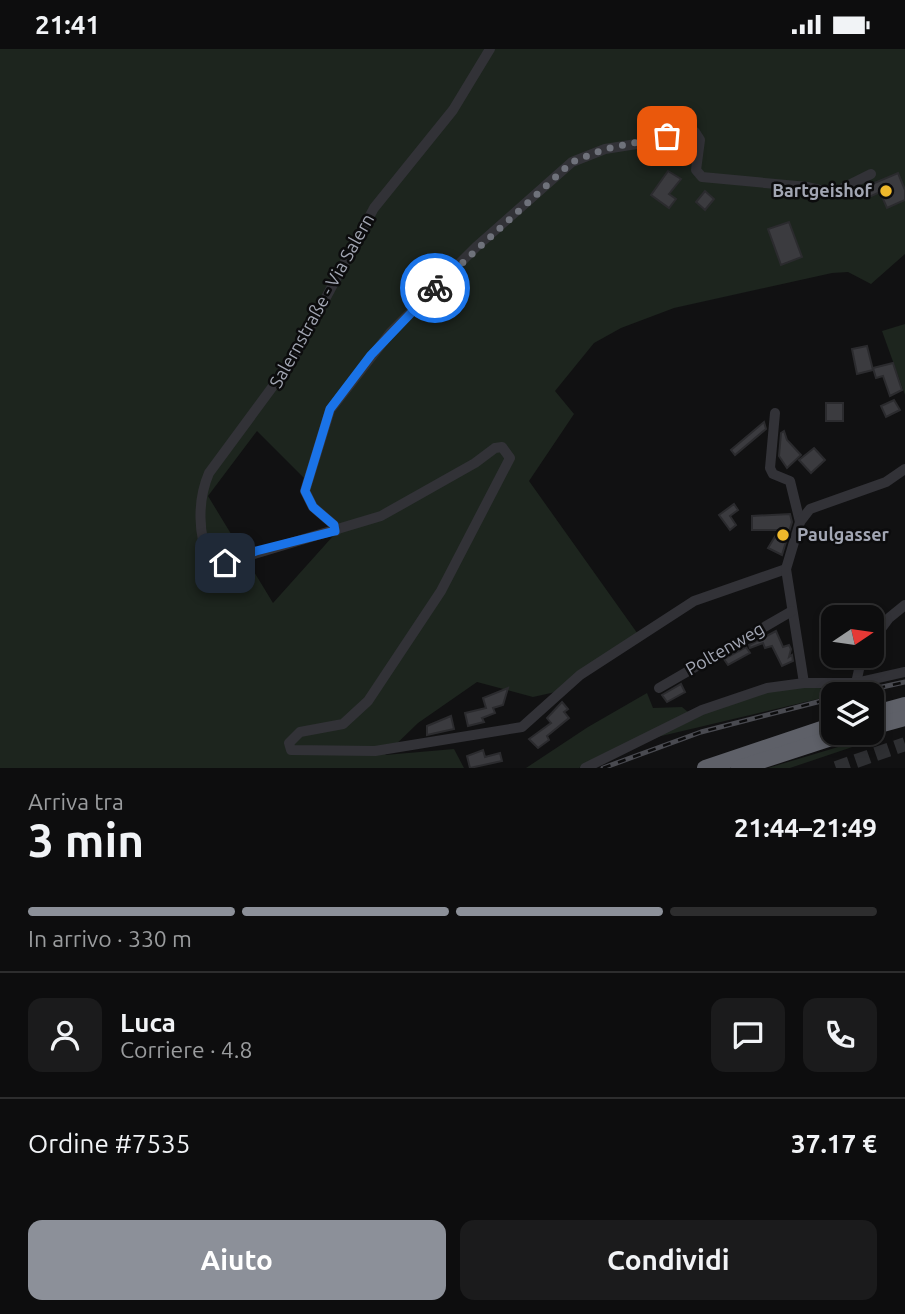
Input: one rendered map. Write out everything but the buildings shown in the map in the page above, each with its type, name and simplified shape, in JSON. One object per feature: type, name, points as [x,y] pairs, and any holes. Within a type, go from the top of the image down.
[{"type":"highway","points":[[884,711],[905,705]]},
{"type":"highway","points":[[884,724],[905,718]]},
{"type":"highway","points":[[705,768],[821,729]]},
{"type":"highway","points":[[739,768],[821,741]]},
{"type":"street","name":"Salernstraße - Via Salern","points":[[490,49],[453,110],[374,208],[293,359],[267,399],[209,473],[202,488],[204,548],[210,562],[217,565],[256,551],[381,516],[475,463],[495,448],[502,447],[510,458],[441,591],[368,701],[343,724],[300,732],[292,737],[289,743],[295,753],[374,751],[522,727],[580,675],[694,601],[786,569]]},
{"type":"street","points":[[335,531],[334,525],[313,507],[305,491],[330,409],[390,333],[477,247],[572,162],[605,149],[649,142],[685,130],[695,132],[700,140],[696,170],[702,177],[808,187],[833,193],[871,174]]},
{"type":"street","points":[[775,414],[770,468],[773,474],[790,481],[800,522]]},
{"type":"street","points":[[796,506],[810,509],[886,482],[905,469]]},
{"type":"street","points":[[804,683],[786,569],[800,522],[810,509]]},
{"type":"street","points":[[884,625],[905,605]]},
{"type":"street","name":"Poltenweg","points":[[659,688],[792,611]]},
{"type":"street","points":[[860,682],[905,672]]},
{"type":"street","points":[[585,768],[731,699],[767,688],[821,683]]},
{"type":"shaded area","points":[[0,49],[905,49],[905,254],[871,284],[848,272],[832,273],[674,308],[621,328],[594,343],[555,391],[574,414],[529,481],[640,637],[560,691],[533,697],[477,682],[418,723],[385,755],[454,749],[464,768],[0,768]],"holes":[[[257,431],[304,478],[316,508],[342,526],[273,603],[208,496]]]},
{"type":"shaded area","points":[[905,324],[905,395],[882,331]]},
{"type":"shaded area","points":[[804,683],[821,688],[821,698],[636,742],[579,768],[526,768],[588,727],[647,693],[653,708],[682,707],[688,712]]},
{"type":"shaded area","points":[[845,745],[858,745],[790,768],[768,768]]},
{"type":"tunnel","points":[[836,768],[905,744]]},
{"type":"railway","points":[[884,687],[905,682]]},
{"type":"railway","points":[[603,768],[701,732],[821,701]]},
{"type":"way so far","points":[[435,288],[572,162],[605,149],[649,142],[667,136]]},
{"type":"place","name":"Bartgeishof","points":[[886,191]]},
{"type":"place","name":"Paulgasser","points":[[783,535]]},
{"type":"route","points":[[225,563],[256,551],[335,531],[334,525],[313,507],[305,491],[318,458],[330,409],[390,333],[435,288]]}]
